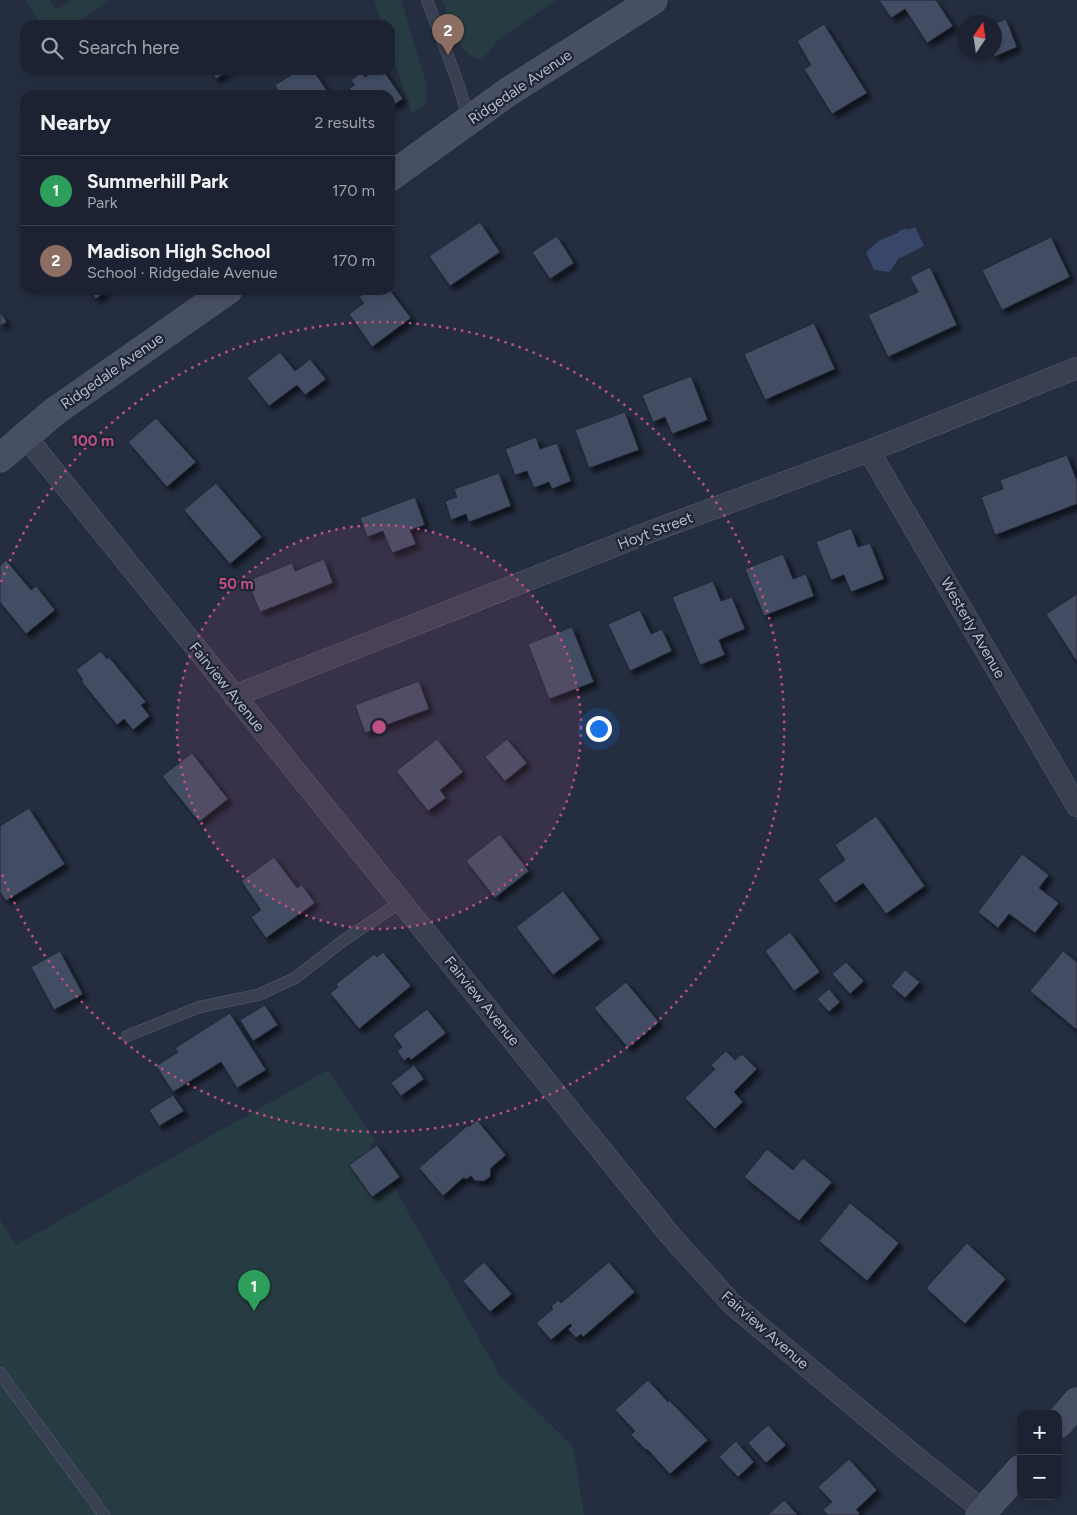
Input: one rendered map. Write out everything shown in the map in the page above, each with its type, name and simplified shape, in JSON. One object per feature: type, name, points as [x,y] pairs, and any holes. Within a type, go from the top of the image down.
[{"type":"street","name":"Ridgedale Avenue","points":[[395,173],[508,92],[653,0]]},
{"type":"street","name":"Ridgedale Avenue","points":[[0,458],[54,412],[221,295]]},
{"type":"street","name":"Hoyt Street","points":[[234,696],[1077,368]]},
{"type":"street","name":"Fairview Avenue","points":[[26,437],[670,1236],[732,1304],[984,1514]]},
{"type":"street","name":"Westerly Avenue","points":[[869,450],[1077,806]]},
{"type":"street","points":[[1062,1419],[1077,1402]]},
{"type":"street","points":[[984,1514],[1017,1474]]},
{"type":"lane","points":[[427,0],[458,83],[469,120]]},
{"type":"lane","points":[[127,1036],[199,1007],[258,995],[295,978],[344,940],[401,902]]},
{"type":"lane","points":[[0,1373],[104,1515]]},
{"type":"green space","points":[[26,0],[50,0],[56,10],[72,0],[109,0],[80,20],[39,20]]},
{"type":"green space","points":[[374,0],[401,0],[427,85],[426,104],[412,113],[395,62],[395,20],[380,20]]},
{"type":"green space","points":[[442,0],[556,0],[498,40],[481,61],[473,57],[460,44]]},
{"type":"green space","points":[[328,1070],[375,1141],[370,1144],[500,1376],[573,1446],[584,1515],[0,1515],[0,1220],[16,1245]]},
{"type":"water","points":[[915,227],[924,246],[898,259],[890,272],[874,270],[866,252],[880,240],[906,228],[908,230]]},
{"type":"building","points":[[879,0],[936,0],[953,26],[927,43],[905,9],[891,18]]},
{"type":"building","points":[[1006,19],[1017,47],[1002,54],[1002,21]]},
{"type":"building","points":[[824,24],[867,93],[832,114],[804,69],[811,65],[797,41]]},
{"type":"building","points":[[214,75],[222,75],[216,79]]},
{"type":"building","points":[[291,75],[316,75],[327,90],[278,90],[275,85]]},
{"type":"building","points":[[358,75],[364,75],[365,77],[368,75],[386,75],[403,99],[395,104],[395,90],[350,90],[349,88],[355,85],[351,80]]},
{"type":"building","points":[[480,222],[500,252],[450,286],[429,256]]},
{"type":"building","points":[[557,236],[574,263],[550,279],[532,252]]},
{"type":"building","points":[[1051,237],[1070,277],[1002,310],[982,270]]},
{"type":"building","points":[[930,267],[957,325],[888,357],[868,315],[918,292],[910,277]]},
{"type":"building","points":[[93,295],[101,295],[96,299]]},
{"type":"building","points":[[362,295],[394,295],[411,318],[372,347],[349,314],[364,303],[359,297]]},
{"type":"building","points":[[0,312],[7,322],[0,326]]},
{"type":"building","points":[[814,323],[835,369],[765,400],[744,354]]},
{"type":"building","points":[[280,352],[295,371],[310,359],[326,379],[305,395],[297,385],[269,406],[247,378]]},
{"type":"building","points":[[691,376],[708,420],[672,434],[665,417],[653,422],[642,395]]},
{"type":"building","points":[[625,412],[639,450],[589,468],[575,430]]},
{"type":"building","points":[[156,418],[196,462],[167,487],[128,442]]},
{"type":"building","points":[[536,437],[540,449],[557,443],[571,481],[552,489],[549,482],[534,488],[527,471],[515,475],[505,449]]},
{"type":"building","points":[[1067,455],[1077,481],[1077,504],[995,535],[981,497],[1003,489],[1000,480]]},
{"type":"building","points":[[499,473],[511,506],[469,522],[466,514],[451,520],[445,501],[457,497],[454,489]]},
{"type":"building","points":[[216,483],[262,537],[230,564],[184,510]]},
{"type":"building","points":[[415,497],[425,525],[410,530],[416,544],[392,553],[383,531],[367,537],[360,518]]},
{"type":"building","points":[[851,528],[858,547],[870,543],[884,579],[851,592],[844,575],[831,580],[816,542]]},
{"type":"building","points":[[783,554],[793,579],[806,574],[814,596],[764,616],[745,569]]},
{"type":"building","points":[[324,559],[333,583],[260,612],[247,581],[292,563],[295,571]]},
{"type":"building","points":[[6,560],[31,590],[36,586],[55,610],[26,634],[0,602],[0,566]]},
{"type":"building","points":[[713,581],[721,601],[732,597],[745,629],[719,640],[725,655],[700,665],[672,597]]},
{"type":"building","points":[[1077,594],[1077,662],[1046,614]]},
{"type":"building","points":[[640,610],[651,634],[662,629],[672,651],[630,671],[608,624]]},
{"type":"building","points":[[572,627],[594,682],[549,699],[528,644]]},
{"type":"building","points":[[101,651],[107,659],[109,657],[146,702],[141,705],[150,716],[133,730],[124,719],[117,725],[81,681],[83,680],[76,670]]},
{"type":"building","points":[[419,681],[429,709],[365,733],[355,705]]},
{"type":"building","points":[[437,739],[463,772],[440,790],[446,798],[428,811],[396,771]]},
{"type":"building","points":[[507,739],[527,763],[505,781],[485,757]]},
{"type":"building","points":[[192,753],[228,799],[199,822],[162,776]]},
{"type":"building","points":[[29,808],[65,864],[6,901],[0,892],[0,826]]},
{"type":"building","points":[[876,816],[925,886],[886,914],[863,883],[835,903],[818,879],[845,860],[835,845]]},
{"type":"building","points":[[500,834],[529,871],[495,898],[466,861]]},
{"type":"building","points":[[1022,854],[1049,875],[1039,888],[1059,903],[1035,933],[1009,914],[998,928],[978,912]]},
{"type":"building","points":[[274,857],[297,888],[302,885],[315,903],[266,938],[251,917],[261,910],[241,881]]},
{"type":"building","points":[[563,891],[600,939],[553,975],[516,927]]},
{"type":"building","points":[[790,932],[820,972],[794,991],[765,951]]},
{"type":"building","points":[[60,951],[83,994],[54,1010],[31,967]]},
{"type":"building","points":[[1063,951],[1077,962],[1077,1030],[1030,991]]},
{"type":"building","points":[[383,952],[411,986],[359,1029],[330,993],[338,987],[336,984],[374,954],[377,957]]},
{"type":"building","points":[[846,962],[864,981],[850,994],[832,974]]},
{"type":"building","points":[[905,970],[920,982],[905,998],[891,986]]},
{"type":"building","points":[[626,982],[659,1022],[628,1048],[594,1008]]},
{"type":"building","points":[[829,989],[840,1002],[829,1012],[817,999]]},
{"type":"building","points":[[265,1005],[278,1025],[253,1041],[240,1020]]},
{"type":"building","points":[[427,1009],[446,1033],[411,1060],[409,1057],[404,1061],[397,1051],[402,1047],[393,1035]]},
{"type":"building","points":[[230,1013],[266,1070],[237,1088],[221,1062],[173,1092],[156,1066],[178,1052],[175,1048]]},
{"type":"building","points":[[726,1051],[735,1060],[742,1054],[757,1069],[734,1092],[743,1102],[715,1129],[685,1098],[715,1069],[711,1065]]},
{"type":"building","points":[[414,1065],[424,1079],[401,1096],[391,1083]]},
{"type":"building","points":[[173,1095],[184,1111],[159,1126],[149,1110]]},
{"type":"building","points":[[477,1120],[506,1155],[491,1168],[490,1177],[484,1181],[475,1181],[471,1176],[467,1179],[463,1178],[443,1196],[419,1168],[467,1126],[470,1126]]},
{"type":"building","points":[[377,1145],[400,1177],[372,1197],[349,1165]]},
{"type":"building","points":[[767,1149],[793,1170],[803,1158],[832,1182],[799,1221],[744,1177]]},
{"type":"building","points":[[850,1203],[899,1243],[867,1281],[819,1241]]},
{"type":"building","points":[[967,1243],[1006,1279],[965,1324],[926,1288]]},
{"type":"building","points":[[484,1262],[512,1294],[490,1312],[463,1281]]},
{"type":"building","points":[[609,1262],[635,1292],[583,1337],[581,1334],[576,1338],[568,1329],[572,1326],[570,1324],[551,1340],[536,1323],[553,1309],[551,1307],[558,1300],[561,1303]]},
{"type":"building","points":[[648,1380],[708,1440],[670,1474],[631,1435],[635,1431],[615,1410]]},
{"type":"building","points":[[768,1425],[786,1445],[766,1463],[748,1443]]},
{"type":"building","points":[[736,1441],[754,1462],[738,1477],[719,1457]]},
{"type":"building","points":[[849,1459],[877,1490],[856,1510],[860,1513],[858,1515],[828,1515],[823,1510],[832,1502],[818,1487]]},
{"type":"building","points":[[784,1500],[798,1515],[768,1515]]},
{"type":"place","name":"Madison High School","points":[[448,55]]},
{"type":"place","name":"Summerhill Park","points":[[254,1311]]}]
